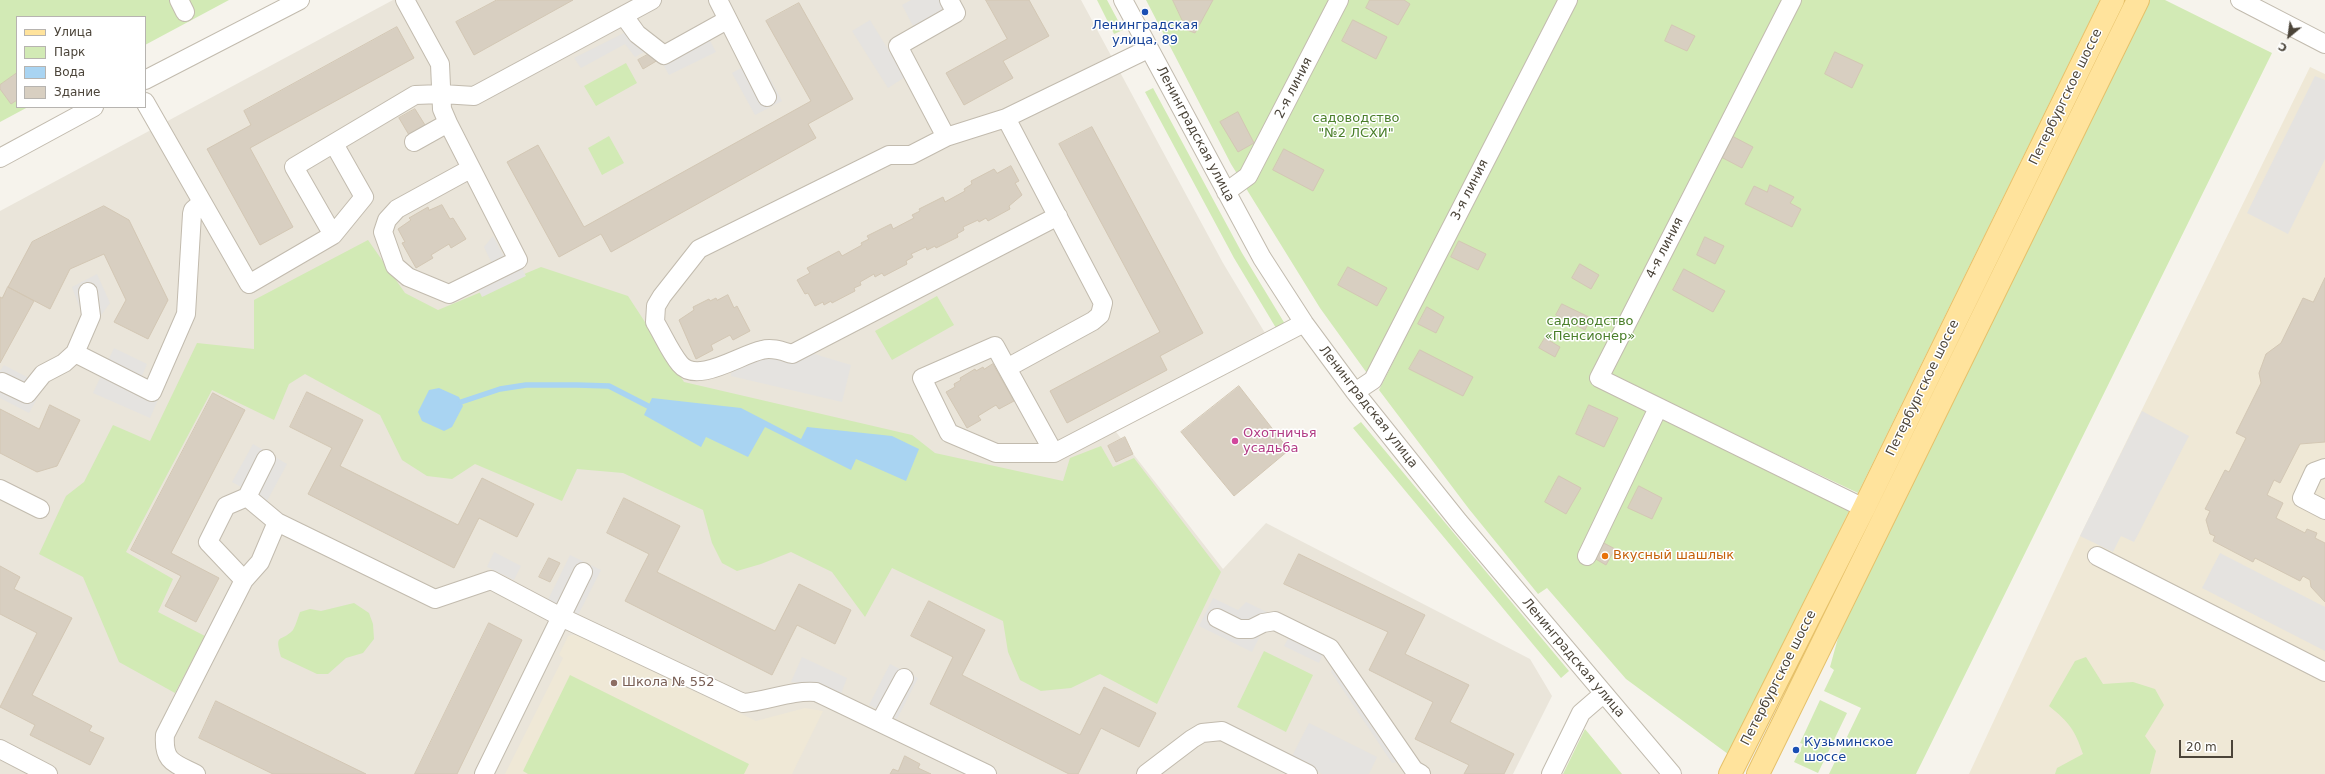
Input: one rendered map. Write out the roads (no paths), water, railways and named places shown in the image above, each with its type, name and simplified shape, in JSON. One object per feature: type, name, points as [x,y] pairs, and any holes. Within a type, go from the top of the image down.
[{"type":"main road","name":"Петербургское шоссе","points":[[1730,774],[1864,508],[2113,0]]},
{"type":"main road","name":"Петербургское шоссе","points":[[1758,774],[2138,0]]},
{"type":"street","points":[[146,79],[300,0]]},
{"type":"street","points":[[405,0],[440,64],[442,109],[448,123],[470,169],[518,260],[449,294],[408,277],[395,266],[383,232],[387,220],[397,209],[470,169]]},
{"type":"street","points":[[333,235],[294,167],[415,95],[442,94],[474,96],[652,0]]},
{"type":"street","points":[[718,0],[767,96]]},
{"type":"street","points":[[946,137],[898,46],[956,13],[949,0]]},
{"type":"street","name":"Ленинградская улица","points":[[1123,0],[1262,258],[1304,323],[1354,392],[1459,522],[1672,774]]},
{"type":"street","name":"2-я линия","points":[[1226,192],[1248,176],[1339,0]]},
{"type":"street","name":"3-я линия","points":[[1354,392],[1373,380],[1568,0]]},
{"type":"street","name":"4-я линия","points":[[1792,0],[1599,378],[1864,508]]},
{"type":"street","points":[[2240,0],[2325,44]]},
{"type":"street","points":[[624,16],[637,34],[664,55],[727,20]]},
{"type":"street","points":[[1058,216],[792,354],[776,349],[763,349],[703,372],[692,372],[681,365],[655,322],[654,314],[662,296],[699,249],[889,155],[911,155],[946,137],[1006,118],[1148,48]]},
{"type":"street","points":[[146,104],[201,203],[249,284],[333,235],[364,197],[334,144]]},
{"type":"street","points":[[0,158],[92,108]]},
{"type":"street","points":[[1006,118],[1103,303],[1103,309],[1094,321],[1007,368]]},
{"type":"street","points":[[414,142],[448,123]]},
{"type":"street","points":[[74,354],[152,392],[186,314],[192,214],[193,210],[201,203]]},
{"type":"street","points":[[2,382],[28,394],[43,374],[64,363],[74,354],[91,316],[88,292]]},
{"type":"street","points":[[1054,453],[995,346],[922,378],[949,433],[996,453],[1054,453],[1304,323]]},
{"type":"street","points":[[1588,556],[1658,408]]},
{"type":"street","points":[[244,580],[208,542],[226,506],[247,497],[266,459]]},
{"type":"street","points":[[2325,468],[2314,472],[2302,498],[2325,510]]},
{"type":"street","points":[[0,489],[40,509]]},
{"type":"street","points":[[247,497],[277,522],[435,599],[491,580],[561,617],[743,703],[761,702],[795,692],[816,692],[880,722],[959,768],[987,774]]},
{"type":"street","points":[[196,774],[168,757],[164,750],[165,735],[244,580],[260,562],[277,522]]},
{"type":"street","points":[[2097,556],[2325,672]]},
{"type":"street","points":[[484,774],[583,572]]},
{"type":"street","points":[[1217,618],[1239,629],[1251,629],[1263,623],[1275,621],[1330,648],[1414,770],[1421,774]]},
{"type":"street","points":[[880,722],[904,678]]},
{"type":"street","points":[[1551,774],[1581,713],[1603,694]]},
{"type":"street","points":[[1146,774],[1202,733],[1222,731],[1308,774]]},
{"type":"street","points":[[0,749],[48,774]]},
{"type":"water","points":[[439,388],[459,397],[463,406],[452,427],[444,431],[422,421],[418,412],[429,390]]},
{"type":"water","points":[[652,398],[741,408],[801,439],[807,427],[892,436],[919,449],[906,481],[856,459],[851,470],[765,427],[748,457],[706,437],[701,447],[644,415]]},
{"type":"waterway","points":[[461,402],[500,389],[526,385],[577,385],[609,386],[648,406]]},
{"type":"place","name":"Ленинградская улица, 89","points":[[1145,12]]},
{"type":"place","name":"Охотничья усадьба","points":[[1235,441]]},
{"type":"place","name":"Вкусный шашлык","points":[[1605,556]]},
{"type":"place","name":"Школа № 552","points":[[614,683]]},
{"type":"place","name":"Кузьминское шоссе","points":[[1796,750]]},
{"type":"park label","name":"садоводство \"№2 ЛСХИ\"","points":[[1356,126]]},
{"type":"park label","name":"садоводство «Пенсионер»","points":[[1590,330]]}]
